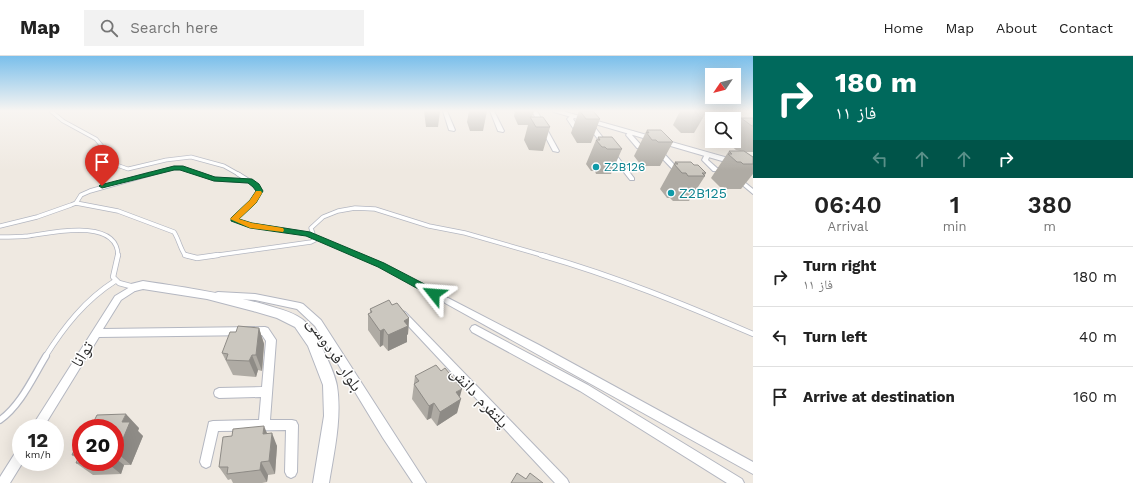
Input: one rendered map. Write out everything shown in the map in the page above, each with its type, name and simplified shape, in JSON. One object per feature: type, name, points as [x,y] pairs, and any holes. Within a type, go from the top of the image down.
[{"type":"street","points":[[545,131],[556,151]]},
{"type":"street","points":[[595,131],[632,179]]},
{"type":"street","points":[[627,131],[753,168]]},
{"type":"street","points":[[631,132],[630,135],[639,147],[656,148],[700,197]]},
{"type":"street","points":[[707,155],[705,160],[715,170],[730,171],[753,192]]},
{"type":"street","name":"بلوار فردوسی","points":[[134,287],[143,285],[207,295],[281,314],[299,323],[314,344],[330,385],[331,416],[321,483]]},
{"type":"street","name":"توانا","points":[[43,419],[118,298],[134,287]]},
{"type":"street","name":"بلوار فردوسی","points":[[207,295],[255,297],[300,306],[318,322],[379,422],[420,483]]},
{"type":"street","points":[[448,301],[753,468]]},
{"type":"street","name":"پلتفرم دانش","points":[[399,311],[563,483]]},
{"type":"street","points":[[475,329],[584,388],[738,483]]},
{"type":"street","points":[[96,333],[265,331],[271,340],[264,425]]},
{"type":"street","points":[[219,393],[266,392]]},
{"type":"street","points":[[206,462],[213,426],[292,425],[291,472]]},
{"type":"street","points":[[3,483],[12,468]]},
{"type":"lane","points":[[83,131],[96,139],[105,150],[111,162],[128,169],[166,160],[191,157],[224,166],[250,181],[259,191],[253,202],[234,219],[250,225],[275,230],[294,231],[313,236],[381,265],[448,301]]},
{"type":"lane","points":[[76,203],[78,197],[90,191],[174,168],[181,168],[214,179],[250,181]]},
{"type":"lane","points":[[0,226],[37,217],[76,203],[118,211],[174,232],[178,238],[180,248],[185,255],[197,258],[311,242],[315,240],[311,228],[323,217],[338,211],[355,208],[376,209],[429,226],[465,233],[579,266],[664,296],[753,334]]},
{"type":"lane","points":[[0,237],[16,238],[71,229],[92,231],[108,236],[117,247],[118,252],[118,263],[113,277],[115,281]]},
{"type":"lane","points":[[0,420],[6,416],[16,404],[62,331],[85,303],[100,289],[115,281],[134,287]]},
{"type":"building","points":[[648,131],[662,131],[673,142],[658,142],[656,140],[652,140],[646,132],[649,133]]},
{"type":"building","points":[[598,137],[612,137],[622,149],[607,149],[602,147],[596,140],[600,140]]},
{"type":"building","points":[[729,151],[744,151],[753,157],[753,164],[743,164],[741,162],[737,162],[728,154],[732,154]]},
{"type":"building","points":[[675,162],[691,162],[694,165],[698,165],[706,173],[702,173],[705,176],[688,176],[686,173],[682,173],[674,164],[678,164]]},
{"type":"building","points":[[389,300],[392,305],[397,303],[409,318],[404,321],[408,326],[388,335],[384,329],[380,331],[368,314],[372,312],[370,309]]},
{"type":"building","points":[[238,326],[259,328],[256,355],[252,355],[249,361],[226,360],[228,354],[222,353],[230,332],[236,332]]},
{"type":"building","points":[[436,365],[441,371],[445,368],[462,389],[456,392],[461,399],[440,412],[434,403],[429,406],[414,384],[419,381],[415,376]]},
{"type":"building","points":[[126,414],[124,419],[95,419],[97,415]]},
{"type":"building","points":[[124,422],[130,422],[124,436]]},
{"type":"building","points":[[264,426],[263,434],[272,433],[269,461],[261,462],[260,470],[227,474],[228,467],[219,467],[223,437],[232,436],[233,429]]},
{"type":"building","points":[[517,473],[526,479],[530,473],[543,483],[511,483]]},
{"type":"slow traffic","points":[[258,193],[253,202],[234,219],[250,225],[280,230]]},
{"type":"place","name":"Z2B126","points":[[596,167]]},
{"type":"place","name":"Z2B125","points":[[671,193]]},
{"type":"route","points":[[102,186],[174,168],[181,168],[214,179],[250,181],[259,191],[253,202],[234,219],[250,225],[308,234],[381,265],[434,294]]}]
